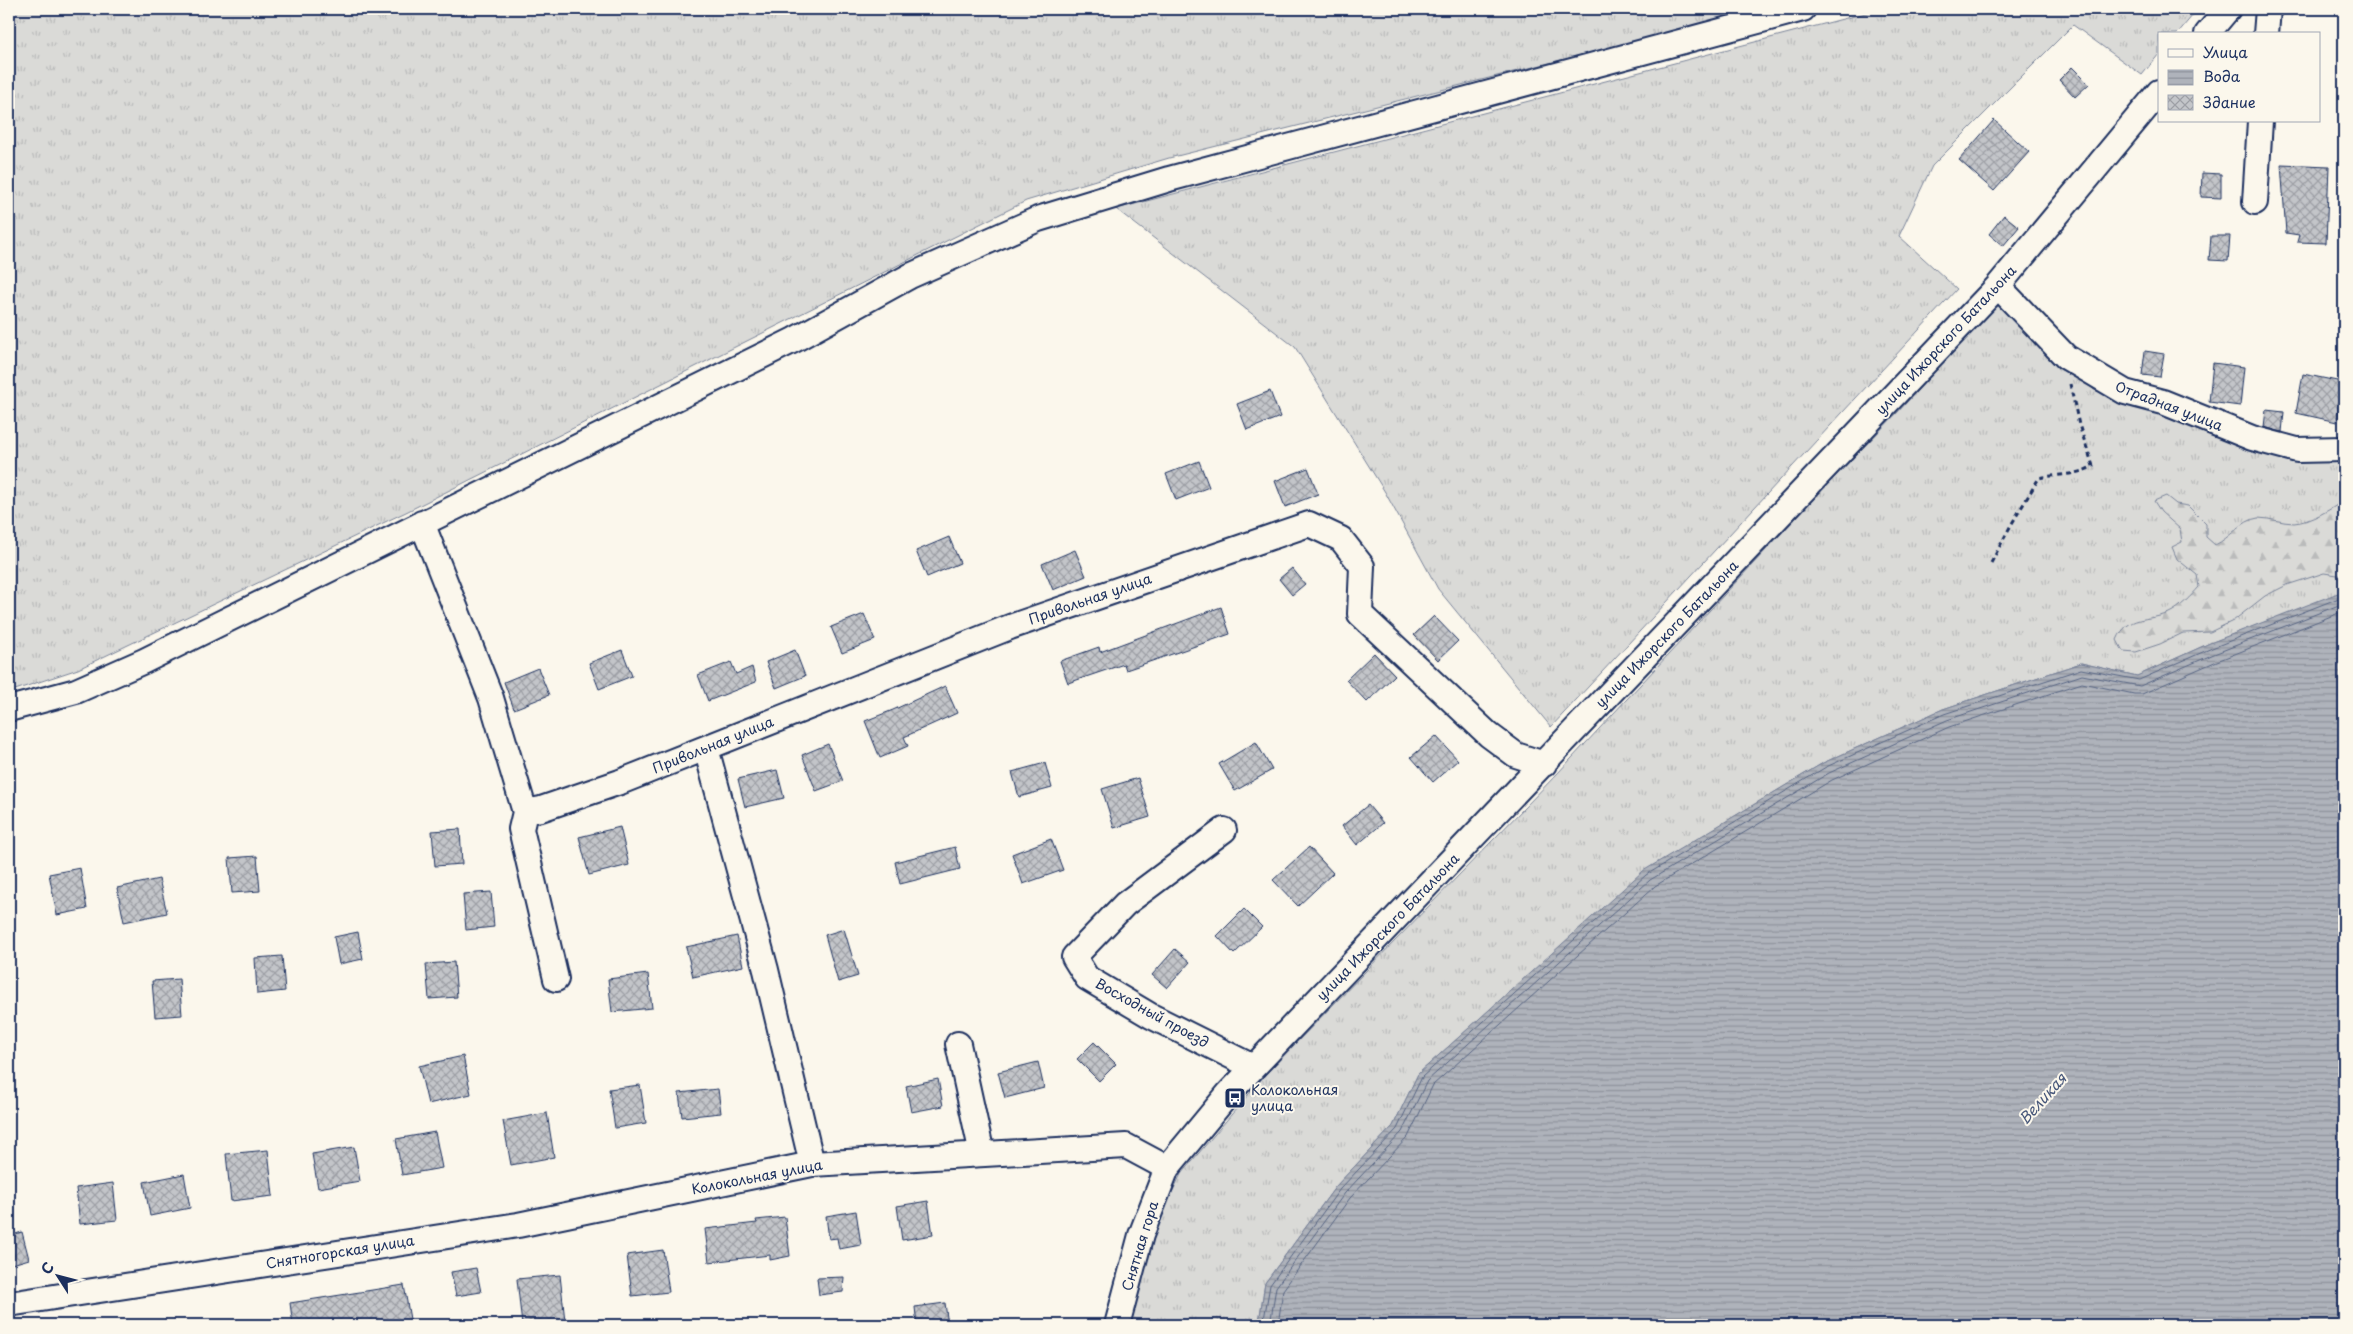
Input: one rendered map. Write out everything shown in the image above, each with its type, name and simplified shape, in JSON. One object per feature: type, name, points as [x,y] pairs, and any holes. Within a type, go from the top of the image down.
[{"type":"street","points":[[9,710],[76,690],[144,661],[794,340],[910,276],[1038,220],[1169,180],[1803,9]]},
{"type":"street","points":[[2209,32],[2228,9]]},
{"type":"street","points":[[2266,32],[2268,9]]},
{"type":"street","name":"улица Ижорского Батальона","points":[[1166,1168],[1229,1093],[1998,286],[2158,93]]},
{"type":"street","points":[[2255,202],[2260,122]]},
{"type":"street","name":"Отрадная улица","points":[[1998,286],[2066,357],[2125,392],[2162,402],[2252,438],[2297,450],[2344,449]]},
{"type":"street","points":[[422,523],[533,810],[521,829],[556,979]]},
{"type":"street","name":"Привольная улица","points":[[533,810],[620,782],[1010,627],[1310,524],[1341,539],[1362,566],[1360,614],[1489,735],[1516,755],[1544,764]]},
{"type":"street","points":[[706,748],[766,970],[812,1164]]},
{"type":"street","name":"Восходный проезд","points":[[1224,830],[1124,904],[1074,958],[1086,978],[1151,1016],[1253,1068]]},
{"type":"street","points":[[958,1044],[982,1154]]},
{"type":"street","name":"Колокольная улица","points":[[670,1194],[812,1164],[1126,1146],[1166,1168]]},
{"type":"street","name":"Снятная гора","points":[[1117,1325],[1141,1235],[1166,1168]]},
{"type":"street","name":"Снятногорская улица","points":[[9,1304],[518,1225],[670,1194]]},
{"type":"path","points":[[1991,563],[2039,478],[2057,474],[2081,473],[2092,466],[2079,425],[2066,357]]},
{"type":"green space","points":[[9,9],[1765,9],[1169,158],[1026,201],[408,511],[78,669],[9,692]]},
{"type":"green space","points":[[1881,9],[2198,9],[2179,32],[2158,32],[2158,55],[2142,75],[2073,25],[1932,166],[1899,236],[1957,289],[1551,727],[1438,589],[1385,492],[1295,347],[1116,209]]},
{"type":"green space","points":[[2001,297],[2094,390],[2266,449],[2344,460],[2344,592],[2210,643],[2137,676],[2081,663],[1943,709],[1823,763],[1644,871],[1418,1074],[1393,1126],[1336,1186],[1265,1283],[1257,1325],[1128,1325],[1150,1238],[1181,1174],[1265,1075],[1557,774],[1821,491],[1898,412]]},
{"type":"green space","points":[[2166,496],[2176,504],[2188,506],[2206,524],[2206,537],[2215,545],[2252,519],[2262,518],[2290,523],[2300,522],[2320,515],[2344,501],[2344,576],[2324,573],[2287,585],[2265,596],[2233,621],[2210,632],[2183,633],[2160,644],[2136,652],[2123,651],[2117,640],[2127,626],[2132,622],[2161,616],[2173,611],[2185,602],[2199,587],[2197,575],[2177,559],[2172,547],[2182,542],[2180,529],[2161,512],[2154,501]]},
{"type":"water","name":"Великая","points":[[2343,591],[2344,1325],[1257,1325],[1265,1283],[1336,1186],[1393,1126],[1418,1074],[1643,871],[1823,763],[1943,709],[2081,663],[2137,676],[2210,643]]},
{"type":"building","points":[[2072,67],[2089,84],[2075,97],[2059,80]]},
{"type":"building","points":[[1994,120],[2029,152],[1994,191],[1959,160]]},
{"type":"building","points":[[2281,164],[2329,166],[2326,243],[2297,242],[2299,235],[2286,233]]},
{"type":"building","points":[[2202,173],[2221,174],[2221,198],[2201,197]]},
{"type":"building","points":[[2004,215],[2019,227],[2003,246],[1989,234]]},
{"type":"building","points":[[2211,236],[2230,236],[2228,261],[2209,260]]},
{"type":"building","points":[[2145,351],[2164,354],[2160,377],[2142,375]]},
{"type":"building","points":[[2213,363],[2244,367],[2240,406],[2209,402]]},
{"type":"building","points":[[2303,374],[2342,382],[2337,422],[2296,413]]},
{"type":"building","points":[[1270,391],[1280,417],[1247,430],[1237,404]]},
{"type":"building","points":[[2266,410],[2284,412],[2282,432],[2264,427]]},
{"type":"building","points":[[1199,461],[1209,487],[1176,500],[1166,474]]},
{"type":"building","points":[[1308,468],[1318,494],[1285,507],[1275,481]]},
{"type":"building","points":[[949,537],[960,563],[927,577],[916,551]]},
{"type":"building","points":[[1075,550],[1086,576],[1053,590],[1042,564]]},
{"type":"building","points":[[1292,568],[1305,584],[1292,595],[1279,579]]},
{"type":"building","points":[[1221,607],[1230,634],[1126,670],[1124,664],[1068,683],[1060,661],[1099,647],[1100,652]]},
{"type":"building","points":[[864,614],[875,640],[842,653],[831,627]]},
{"type":"building","points":[[1434,616],[1458,641],[1438,660],[1414,635]]},
{"type":"building","points":[[622,650],[632,676],[599,689],[589,663]]},
{"type":"building","points":[[795,650],[805,676],[776,688],[766,662]]},
{"type":"building","points":[[1374,653],[1395,675],[1367,702],[1346,680]]},
{"type":"building","points":[[731,662],[736,674],[752,667],[756,682],[708,701],[698,675]]},
{"type":"building","points":[[538,668],[549,695],[514,709],[504,682]]},
{"type":"building","points":[[945,686],[957,713],[904,737],[908,746],[880,758],[865,721]]},
{"type":"building","points":[[1436,736],[1458,760],[1433,782],[1411,757]]},
{"type":"building","points":[[1256,742],[1272,770],[1235,791],[1219,764]]},
{"type":"building","points":[[828,744],[843,781],[816,791],[802,755]]},
{"type":"building","points":[[1045,763],[1052,788],[1019,797],[1012,772]]},
{"type":"building","points":[[777,770],[784,798],[745,807],[738,779]]},
{"type":"building","points":[[1138,778],[1150,817],[1114,828],[1102,789]]},
{"type":"building","points":[[1368,805],[1383,823],[1357,845],[1342,826]]},
{"type":"building","points":[[620,827],[629,865],[589,875],[579,837]]},
{"type":"building","points":[[460,829],[462,864],[435,866],[432,831]]},
{"type":"building","points":[[1051,839],[1063,870],[1023,884],[1012,854]]},
{"type":"building","points":[[955,847],[960,869],[900,884],[895,862]]},
{"type":"building","points":[[1309,847],[1333,873],[1298,906],[1273,880]]},
{"type":"building","points":[[257,856],[260,891],[232,893],[229,858]]},
{"type":"building","points":[[80,868],[87,909],[57,915],[49,874]]},
{"type":"building","points":[[159,879],[167,913],[124,922],[117,888]]},
{"type":"building","points":[[491,892],[494,927],[466,930],[463,894]]},
{"type":"building","points":[[1244,909],[1262,927],[1234,954],[1217,936]]},
{"type":"building","points":[[844,929],[858,976],[838,982],[825,935]]},
{"type":"building","points":[[358,932],[363,959],[339,964],[334,937]]},
{"type":"building","points":[[737,936],[743,966],[693,977],[686,947]]},
{"type":"building","points":[[1175,949],[1190,962],[1167,988],[1152,975]]},
{"type":"building","points":[[282,956],[285,991],[257,994],[255,958]]},
{"type":"building","points":[[454,962],[457,997],[429,999],[426,964]]},
{"type":"building","points":[[648,974],[652,1008],[612,1012],[608,979]]},
{"type":"building","points":[[179,979],[182,1015],[155,1017],[152,981]]},
{"type":"building","points":[[1094,1042],[1116,1064],[1099,1081],[1077,1059]]},
{"type":"building","points":[[463,1056],[471,1094],[428,1104],[419,1066]]},
{"type":"building","points":[[1038,1062],[1044,1088],[1005,1098],[998,1072]]},
{"type":"building","points":[[938,1079],[943,1106],[911,1112],[906,1086]]},
{"type":"building","points":[[640,1085],[646,1123],[615,1128],[609,1089]]},
{"type":"building","points":[[718,1089],[721,1113],[682,1117],[679,1093]]},
{"type":"building","points":[[547,1113],[554,1157],[511,1165],[503,1121]]},
{"type":"building","points":[[435,1132],[442,1168],[402,1175],[396,1139]]},
{"type":"building","points":[[354,1147],[360,1181],[318,1188],[312,1154]]},
{"type":"building","points":[[268,1150],[273,1196],[231,1201],[226,1154]]},
{"type":"building","points":[[184,1174],[190,1208],[150,1216],[144,1182]]},
{"type":"building","points":[[113,1183],[117,1220],[80,1224],[76,1188]]},
{"type":"building","points":[[928,1201],[933,1235],[902,1240],[897,1206]]},
{"type":"building","points":[[856,1211],[861,1245],[839,1249],[837,1238],[829,1239],[826,1216]]},
{"type":"building","points":[[785,1217],[790,1256],[770,1260],[770,1255],[709,1262],[705,1229],[757,1223],[756,1220]]},
{"type":"building","points":[[22,1232],[29,1259],[9,1265],[9,1236]]},
{"type":"building","points":[[663,1250],[669,1292],[632,1296],[627,1255]]},
{"type":"building","points":[[476,1268],[481,1292],[456,1296],[451,1272]]},
{"type":"building","points":[[560,1275],[565,1321],[522,1325],[517,1279]]},
{"type":"building","points":[[844,1277],[843,1292],[819,1295],[817,1278]]},
{"type":"building","points":[[404,1285],[411,1325],[293,1325],[290,1303]]},
{"type":"building","points":[[945,1303],[948,1325],[917,1325],[915,1307]]},
{"type":"place","name":"Колокольная улица","points":[[1235,1098]]}]
